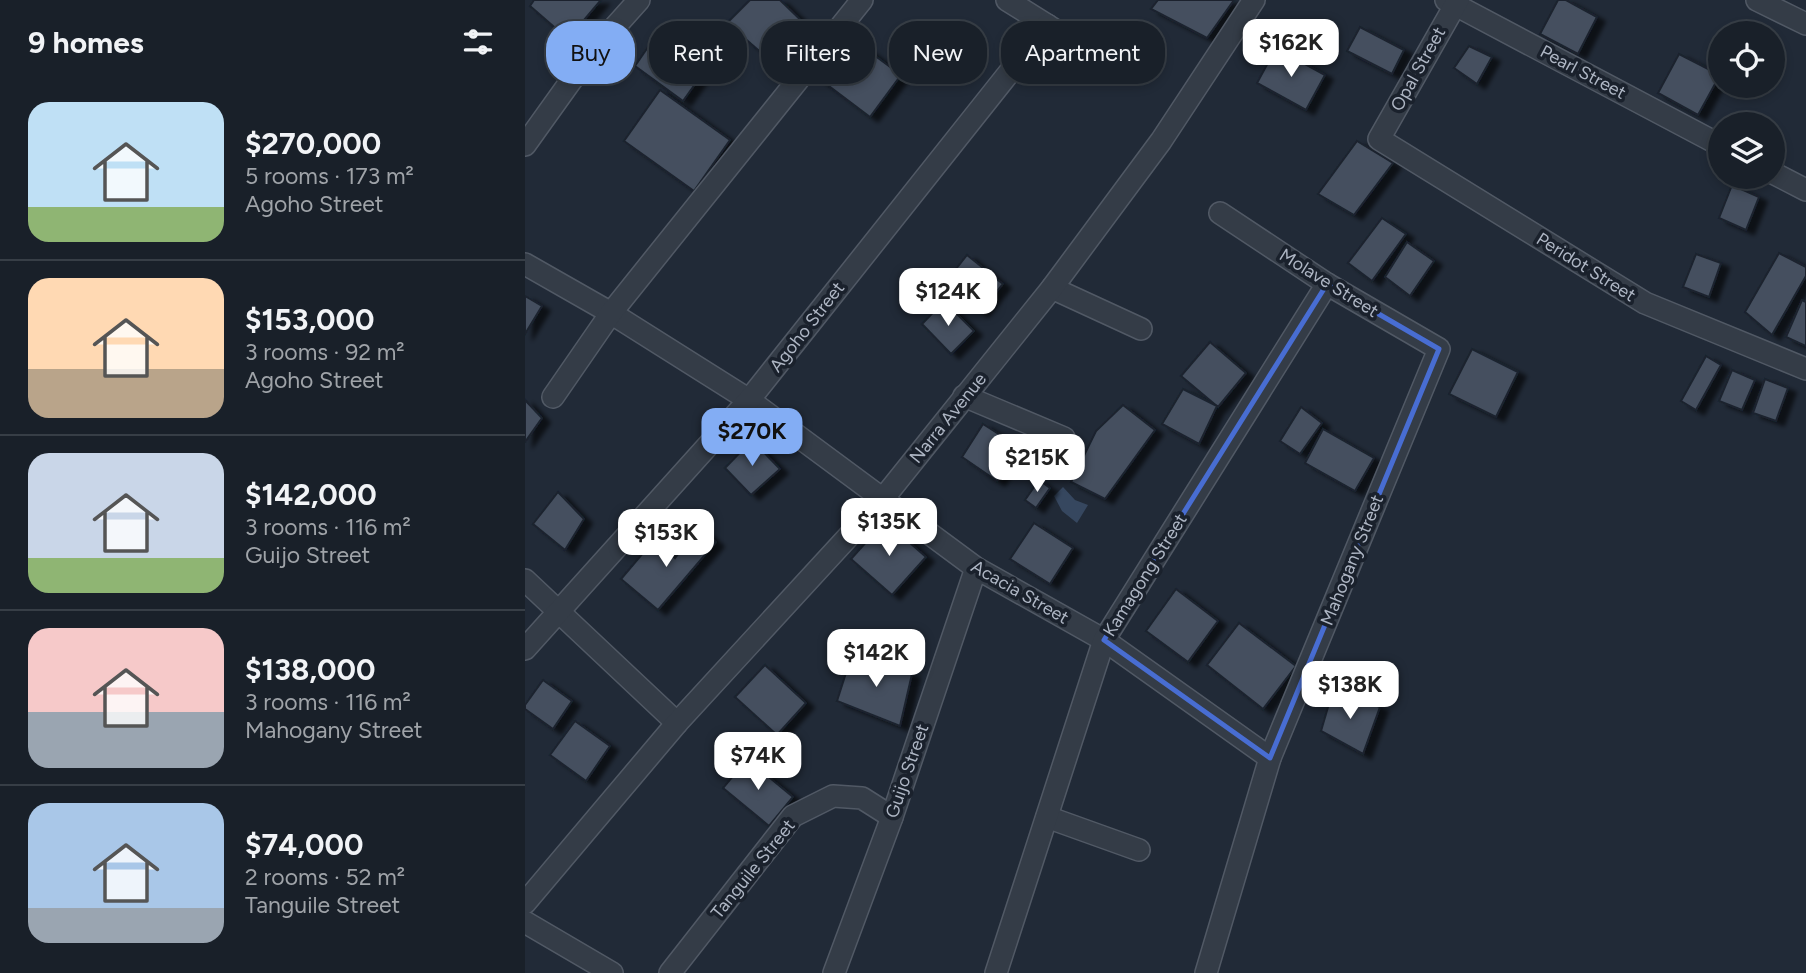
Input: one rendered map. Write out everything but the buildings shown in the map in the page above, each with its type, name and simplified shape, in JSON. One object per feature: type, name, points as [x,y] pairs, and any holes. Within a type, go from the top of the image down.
[{"type":"street","points":[[525,145],[588,57],[639,0]]},
{"type":"street","points":[[553,397],[611,313],[862,0]]},
{"type":"street","points":[[1007,0],[1041,21]]},
{"type":"street","name":"Narra Avenue","points":[[525,903],[677,723],[882,500],[1052,288],[1161,141],[1254,0]]},
{"type":"street","points":[[1757,0],[1806,24]]},
{"type":"street","name":"Opal Street","points":[[1380,139],[1453,1]]},
{"type":"street","name":"Pearl Street","points":[[1453,1],[1708,139]]},
{"type":"street","name":"Agoho Street","points":[[525,649],[749,400],[1001,83]]},
{"type":"street","name":"Peridot Street","points":[[1380,139],[1645,303],[1806,369]]},
{"type":"street","points":[[1785,179],[1806,190]]},
{"type":"street","name":"Molave Street","points":[[1220,214],[1327,284],[1439,349]]},
{"type":"street","name":"Acacia Street","points":[[525,264],[611,313],[749,400],[976,568],[1104,640],[1270,758]]},
{"type":"street","name":"Kamagong Street","points":[[996,973],[1104,640],[1327,284]]},
{"type":"street","points":[[1052,288],[1141,329]]},
{"type":"street","name":"Mahogany Street","points":[[1206,973],[1270,758],[1439,349]]},
{"type":"street","points":[[964,396],[1064,438]]},
{"type":"street","name":"Guijo Street","points":[[834,973],[892,817],[976,568]]},
{"type":"street","points":[[525,580],[677,723]]},
{"type":"street","name":"Tanguile Street","points":[[670,973],[793,816],[833,796],[862,798],[892,817]]},
{"type":"street","points":[[1047,817],[1139,850]]},
{"type":"street","points":[[525,922],[612,973]]},
{"type":"highlighted area","points":[[1327,284],[1439,349],[1270,758],[1104,640]]},
{"type":"water","points":[[1063,487],[1075,500],[1088,505],[1077,523],[1062,511],[1054,496]]}]
